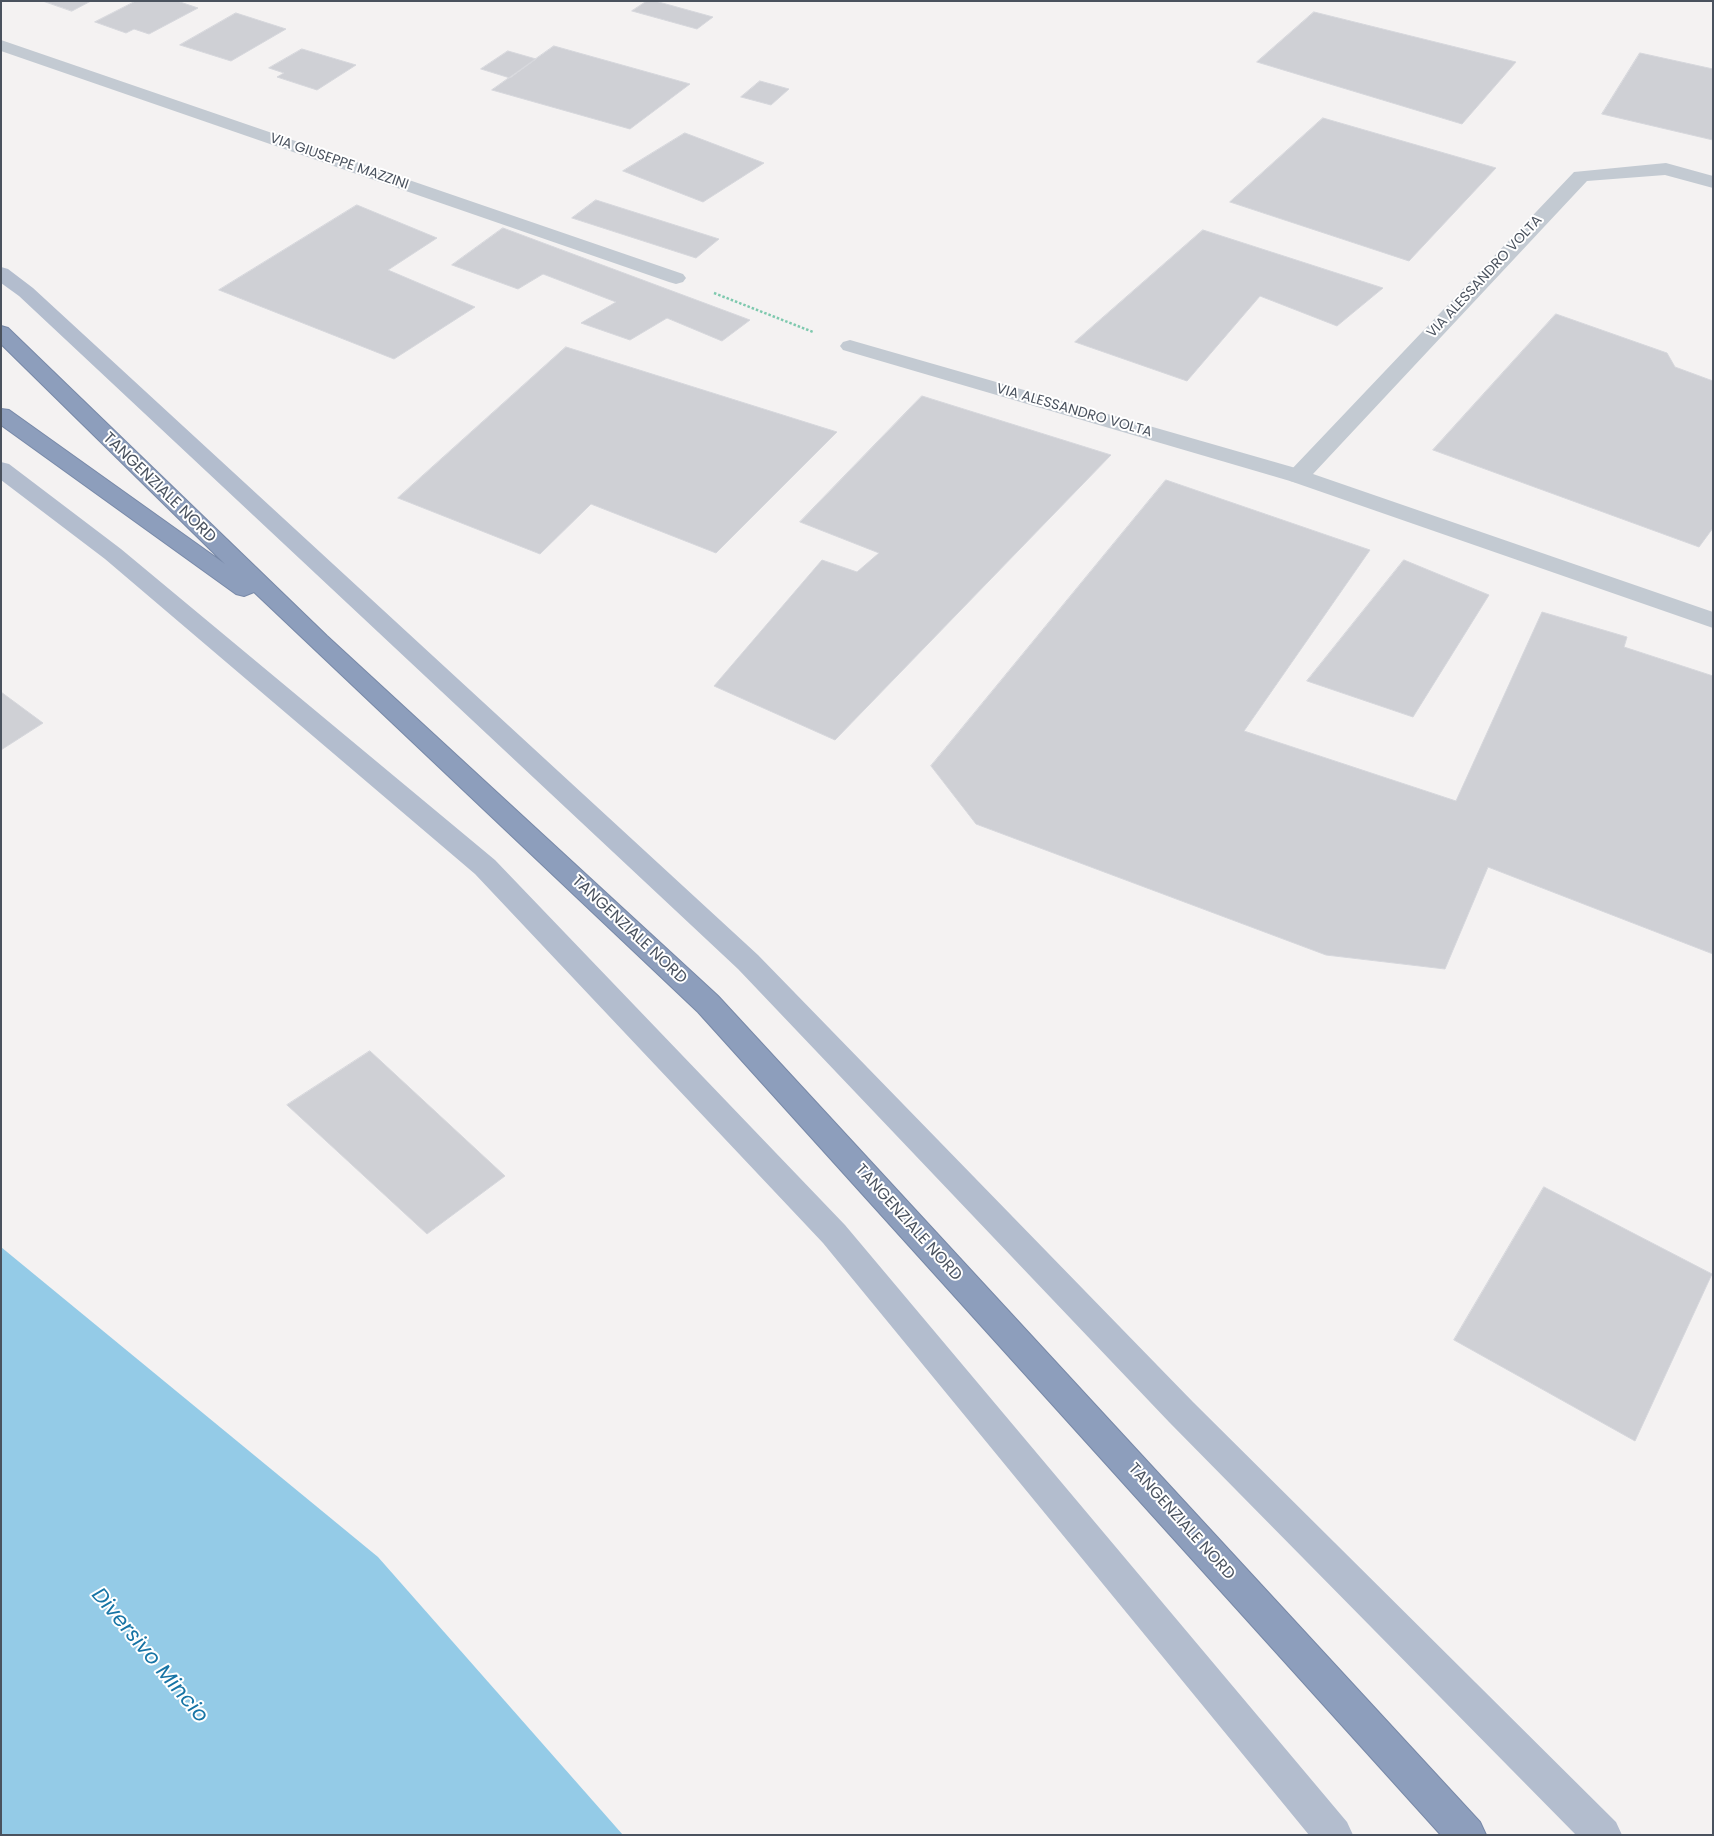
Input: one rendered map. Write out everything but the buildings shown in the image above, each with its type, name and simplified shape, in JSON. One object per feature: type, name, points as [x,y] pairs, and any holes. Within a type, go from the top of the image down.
[{"type":"highway","name":"TANGENZIALE NORD","points":[[1,332],[318,642],[708,1004],[1467,1835]]},
{"type":"highway","name":"TANGENZIALE NORD","points":[[1,415],[318,642]]},
{"type":"main road","points":[[1,273],[26,292],[748,962],[1181,1412],[1603,1835]]},
{"type":"main road","points":[[1,469],[113,554],[485,867],[834,1234],[1334,1835]]},
{"type":"street","name":"VIA GIUSEPPE MAZZINI","points":[[1,45],[676,278]]},
{"type":"street","name":"VIA ALESSANDRO VOLTA","points":[[1298,476],[1581,176],[1666,170],[1713,182]]},
{"type":"street","name":"VIA ALESSANDRO VOLTA","points":[[850,346],[1298,476],[1713,620]]},
{"type":"path","points":[[676,278],[850,346]]},
{"type":"water","name":"Diversivo Mincio","points":[[1,1247],[378,1557],[623,1835],[1,1835]]}]
